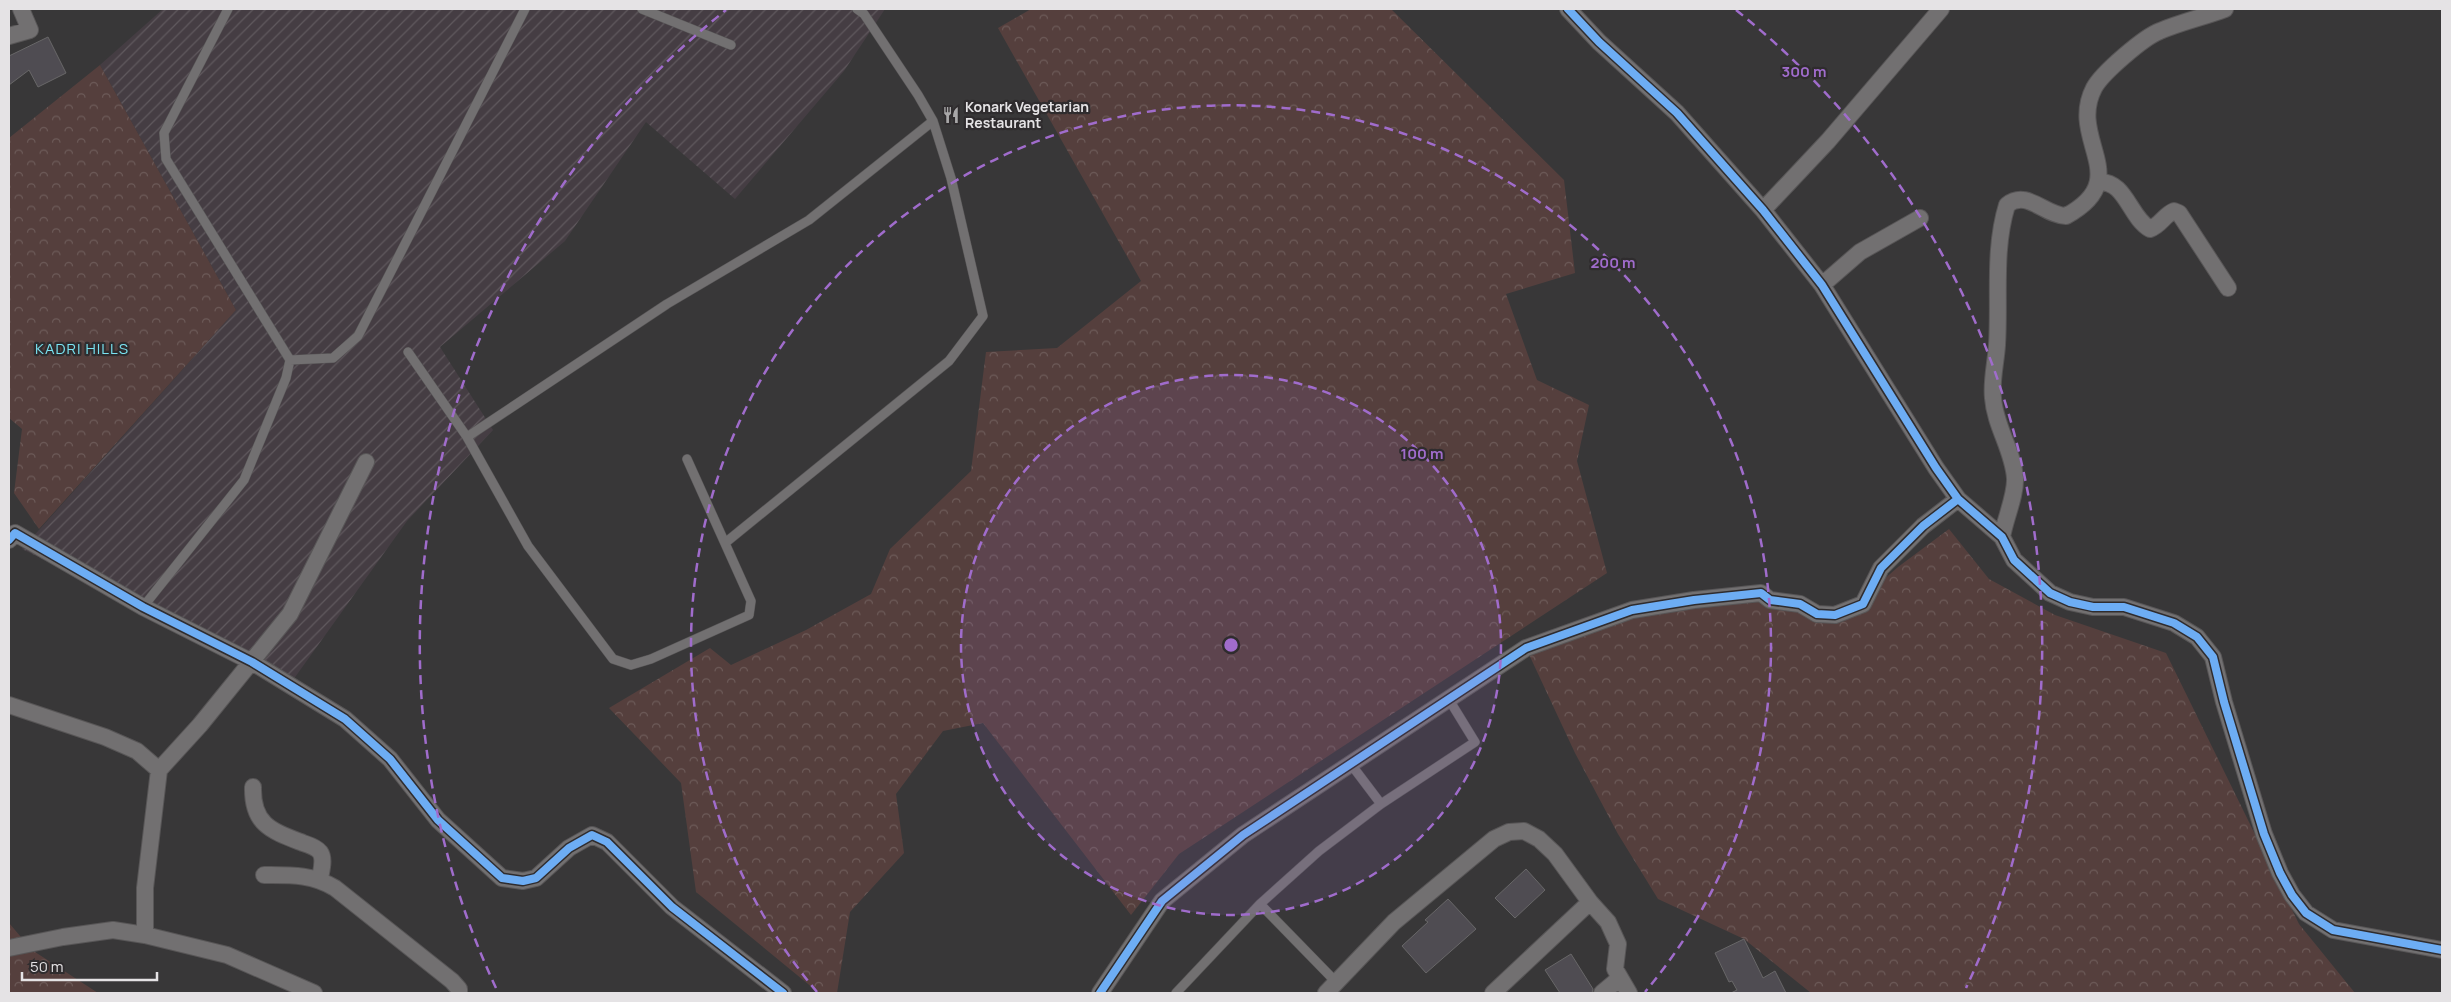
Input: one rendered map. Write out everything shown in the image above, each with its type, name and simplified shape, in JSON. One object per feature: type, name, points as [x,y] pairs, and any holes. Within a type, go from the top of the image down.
[{"type":"street","points":[[9,36],[30,30],[21,9]]},
{"type":"street","points":[[1568,9],[1599,42],[1677,113],[1763,210],[1822,285],[1936,468],[1958,499],[2002,537],[2014,560],[2050,593],[2070,602],[2093,607],[2124,607],[2174,623],[2197,637],[2213,657],[2226,711],[2264,834],[2280,873],[2306,913],[2333,930],[2442,950]]},
{"type":"street","points":[[1763,210],[1828,141],[1940,9]]},
{"type":"street","points":[[2002,537],[2007,512],[2014,496],[2015,478],[2010,456],[1995,413],[1993,397],[1997,344],[1997,279],[2004,213],[2007,205],[2013,200],[2022,199],[2051,213],[2066,216],[2081,206],[2094,192],[2098,182],[2099,165],[2088,134],[2087,120],[2094,88],[2103,75],[2158,31],[2225,9]]},
{"type":"street","points":[[2098,182],[2114,184],[2136,217],[2150,229],[2157,227],[2168,214],[2174,211],[2179,213],[2228,288]]},
{"type":"street","points":[[1822,285],[1860,252],[1920,218]]},
{"type":"street","points":[[145,935],[144,888],[159,770],[200,725],[290,614],[366,462]]},
{"type":"street","points":[[1100,993],[1162,901],[1243,835],[1526,648],[1632,610],[1694,600],[1761,593],[1770,600],[1800,604],[1817,614],[1835,615],[1863,604],[1882,568],[1923,526],[1958,499]]},
{"type":"street","points":[[9,540],[15,533],[143,607],[252,662],[345,719],[390,759],[438,820],[502,878],[523,881],[536,878],[569,848],[592,835],[607,842],[672,907],[783,993]]},
{"type":"street","points":[[9,705],[105,737],[137,751],[159,770]]},
{"type":"street","points":[[253,788],[253,802],[257,815],[264,823],[273,831],[314,847],[321,853],[323,860],[320,879]]},
{"type":"street","points":[[1331,988],[1394,922],[1494,839],[1509,832],[1524,831],[1539,839],[1555,854],[1590,902],[1608,922],[1618,944],[1615,970],[1629,993]]},
{"type":"street","points":[[264,875],[301,876],[320,879],[357,904],[452,981],[459,989],[459,993]]},
{"type":"street","points":[[1493,993],[1590,902]]},
{"type":"street","points":[[9,948],[63,936],[113,930],[145,935],[227,955],[314,993]]},
{"type":"street","points":[[1602,993],[1620,978]]},
{"type":"lane","points":[[143,607],[244,480],[286,378],[290,360],[166,159],[164,133],[228,9]]},
{"type":"lane","points":[[290,360],[333,358],[358,336],[525,9]]},
{"type":"lane","points":[[642,9],[665,13],[731,45]]},
{"type":"lane","points":[[725,543],[949,360],[983,316],[951,178],[933,121],[864,14],[857,9]]},
{"type":"lane","points":[[467,438],[666,304],[809,220],[933,121]]},
{"type":"lane","points":[[408,352],[467,438],[528,546],[613,659],[631,665],[651,659],[749,615],[751,601],[687,459]]},
{"type":"lane","points":[[1176,993],[1260,904],[1319,851],[1381,804],[1475,742],[1448,698]]},
{"type":"lane","points":[[1350,763],[1381,804]]},
{"type":"lane","points":[[1260,904],[1331,988]]},
{"type":"shaded area","points":[[163,9],[885,9],[844,71],[735,199],[646,122],[565,241],[440,347],[493,430],[407,521],[293,680],[22,549],[236,310],[100,65]]},
{"type":"green space","points":[[1031,9],[1391,9],[1564,180],[1575,273],[1506,294],[1537,380],[1589,405],[1577,461],[1607,573],[1179,854],[1131,915],[983,723],[943,731],[896,794],[904,853],[850,912],[837,993],[819,993],[696,892],[681,783],[609,708],[710,648],[731,665],[806,630],[871,594],[890,549],[971,471],[986,352],[1057,348],[1141,281],[998,28]]},
{"type":"green space","points":[[100,65],[236,310],[39,529],[14,493],[22,429],[9,418],[9,138]]},
{"type":"green space","points":[[1949,529],[1989,579],[2055,615],[2166,653],[2299,924],[2355,993],[1811,993],[1744,939],[1658,899],[1618,834],[1575,753],[1526,648],[1632,610],[1770,600],[1850,609],[1898,567]]},
{"type":"green space","points":[[9,923],[32,950],[98,993],[9,993]]},
{"type":"building","points":[[48,37],[66,73],[38,87],[29,70],[9,85],[9,56]]},
{"type":"building","points":[[1526,869],[1545,890],[1515,918],[1495,898]]},
{"type":"building","points":[[1448,899],[1476,929],[1426,973],[1402,946],[1428,922],[1425,920]]},
{"type":"building","points":[[1744,939],[1763,978],[1775,971],[1786,993],[1731,993],[1737,990],[1732,981],[1729,982],[1715,953]]},
{"type":"building","points":[[1571,954],[1593,989],[1592,993],[1560,993],[1545,970]]},
{"type":"cycle path","points":[[1568,9],[1599,42],[1677,113],[1763,210],[1822,285],[1936,468],[1958,499],[2002,537],[2014,560],[2050,593],[2070,602],[2093,607],[2124,607],[2174,623],[2197,637],[2213,657],[2224,702],[2264,834],[2280,873],[2292,895],[2306,913],[2333,930],[2442,950]]},
{"type":"cycle path","points":[[1100,993],[1162,901],[1243,835],[1526,648],[1632,610],[1694,600],[1761,593],[1770,600],[1800,604],[1817,614],[1835,615],[1863,604],[1881,568],[1923,526],[1958,499]]},
{"type":"cycle path","points":[[9,540],[15,533],[143,607],[252,662],[345,719],[390,759],[438,820],[502,878],[523,881],[536,878],[569,848],[592,835],[607,842],[672,907],[783,993]]},
{"type":"place","name":"Konark Vegetarian Restaurant","points":[[951,115]]},
{"type":"district","name":"KADRI HILLS","points":[[82,349]]}]
